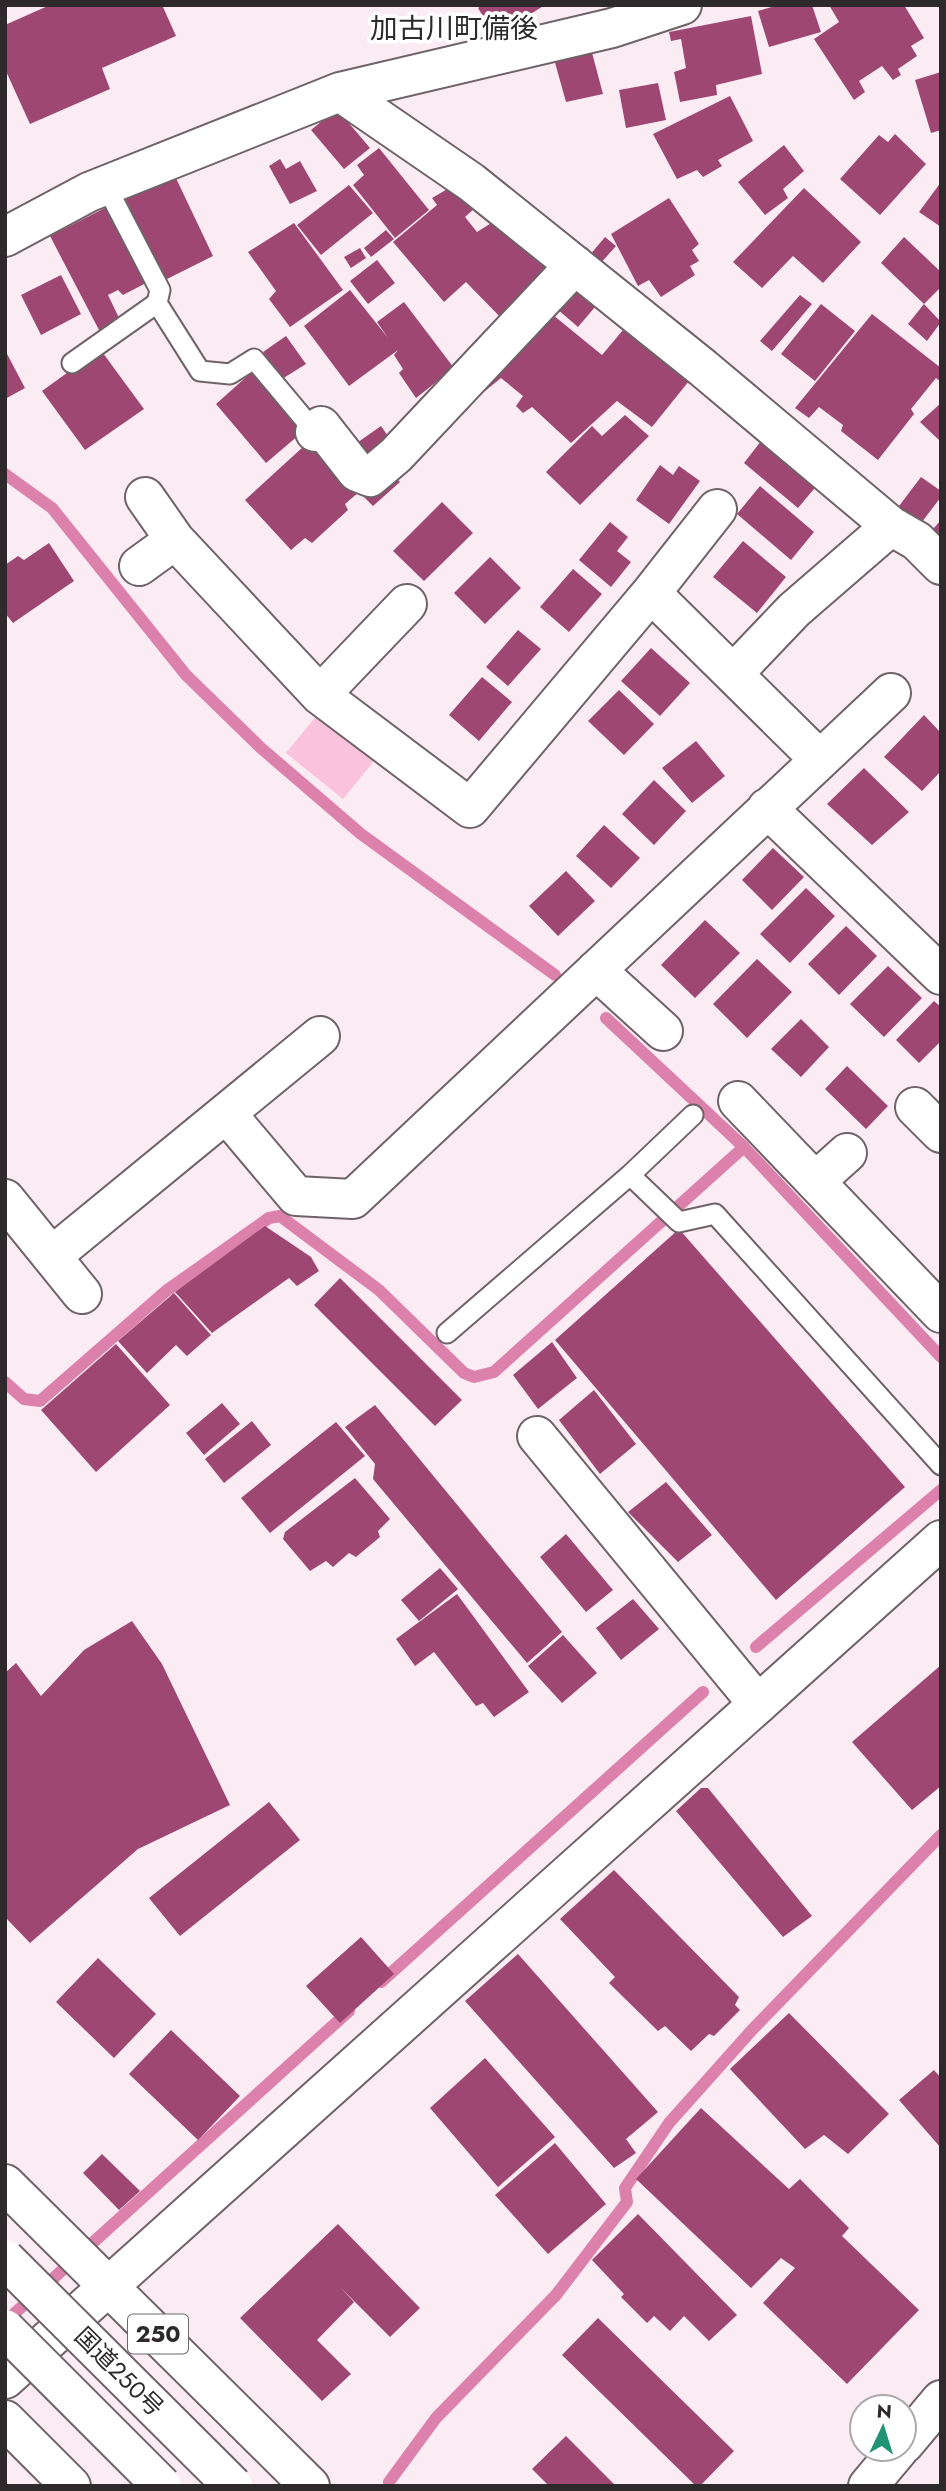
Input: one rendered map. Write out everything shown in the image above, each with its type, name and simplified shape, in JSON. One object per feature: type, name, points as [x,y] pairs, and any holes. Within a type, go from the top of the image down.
[{"type":"main road","points":[[5,237],[107,186],[340,92],[604,16],[681,5]]},
{"type":"main road","points":[[340,92],[471,182],[891,526],[917,541],[941,565]]},
{"type":"main road","points":[[315,432],[321,426],[357,472],[370,477],[396,455],[575,265]]},
{"type":"main road","points":[[145,498],[175,540],[320,695],[470,808],[651,593],[717,509]]},
{"type":"main road","points":[[733,674],[794,610],[891,526]]},
{"type":"main road","points":[[139,566],[175,540]]},
{"type":"main road","points":[[651,593],[819,759]]},
{"type":"main road","points":[[320,695],[407,604]]},
{"type":"main road","points":[[226,1113],[296,1196],[353,1199],[891,692]]},
{"type":"main road","points":[[767,808],[941,975]]},
{"type":"main road","points":[[596,970],[663,1031]]},
{"type":"main road","points":[[52,1255],[320,1036]]},
{"type":"main road","points":[[738,1101],[817,1180],[941,1312]]},
{"type":"main road","points":[[817,1180],[847,1153]]},
{"type":"main road","points":[[5,1199],[82,1294]]},
{"type":"main road","points":[[537,1436],[758,1704]]},
{"type":"main road","points":[[5,2379],[941,1540]]},
{"type":"main road","name":"250","points":[[5,2184],[310,2486]]},
{"type":"main road","name":"国道250号","points":[[5,2259],[233,2486]]},
{"type":"main road","name":"国道250号","points":[[5,2329],[162,2486]]},
{"type":"main road","points":[[918,2427],[941,2400]]},
{"type":"main road","points":[[5,2420],[71,2486]]},
{"type":"main road","points":[[868,2486],[888,2463]]},
{"type":"lane","points":[[72,363],[157,303],[160,290],[107,186]]},
{"type":"lane","points":[[157,303],[200,371],[230,374],[254,359],[315,432]]},
{"type":"lane","points":[[447,1333],[630,1175],[693,1115]]},
{"type":"lane","points":[[630,1175],[679,1222],[715,1214],[941,1465]]},
{"type":"shaded area","points":[[323,708],[379,755],[343,799],[286,753]]},
{"type":"building","points":[[50,5],[168,5],[163,7],[176,36],[102,68],[110,89],[30,124],[5,69],[5,25]]},
{"type":"building","points":[[482,5],[545,5],[495,36],[478,8]]},
{"type":"building","points":[[779,5],[812,5],[821,32],[769,47],[758,11]]},
{"type":"building","points":[[829,5],[904,5],[924,38],[911,46],[917,56],[898,69],[901,75],[893,80],[882,66],[859,81],[865,92],[854,100],[814,39],[839,22]]},
{"type":"building","points":[[751,16],[762,74],[716,85],[717,95],[680,102],[674,72],[686,68],[681,39],[671,41],[669,32]]},
{"type":"building","points":[[591,49],[603,94],[566,102],[554,59]]},
{"type":"building","points":[[941,72],[941,130],[931,133],[915,80]]},
{"type":"building","points":[[658,83],[666,120],[626,128],[619,90]]},
{"type":"building","points":[[730,96],[753,141],[718,160],[722,166],[703,177],[697,170],[677,179],[653,134]]},
{"type":"building","points":[[337,109],[370,148],[344,169],[311,130]]},
{"type":"building","points":[[895,134],[926,164],[880,215],[840,179],[879,135],[888,142]]},
{"type":"building","points":[[784,145],[804,171],[783,189],[788,198],[765,215],[738,182]]},
{"type":"building","points":[[379,148],[429,210],[395,238],[353,185],[364,175],[357,165]]},
{"type":"building","points":[[280,159],[286,169],[300,161],[317,191],[290,204],[269,166]]},
{"type":"building","points":[[174,174],[213,256],[165,280],[125,198]]},
{"type":"building","points":[[941,182],[941,227],[919,212]]},
{"type":"building","points":[[456,184],[476,207],[465,217],[477,232],[493,222],[557,273],[507,324],[466,282],[444,302],[393,242],[437,205],[432,198]]},
{"type":"building","points":[[349,185],[373,213],[321,255],[297,225]]},
{"type":"building","points":[[804,188],[861,242],[823,283],[793,256],[762,288],[733,262]]},
{"type":"building","points":[[669,198],[699,244],[692,250],[699,261],[690,266],[695,275],[661,297],[649,280],[638,286],[611,234]]},
{"type":"building","points":[[109,206],[148,282],[123,295],[118,290],[108,295],[120,320],[99,330],[50,236]]},
{"type":"building","points":[[294,223],[343,290],[290,327],[269,299],[276,291],[248,252]]},
{"type":"building","points":[[386,230],[394,239],[371,257],[364,248]]},
{"type":"building","points":[[605,237],[616,246],[599,265],[589,256]]},
{"type":"building","points":[[904,237],[941,272],[941,287],[924,304],[881,263]]},
{"type":"building","points":[[360,248],[366,258],[351,268],[344,257]]},
{"type":"building","points":[[377,260],[395,283],[368,304],[350,281]]},
{"type":"building","points":[[61,275],[81,314],[41,335],[21,295]]},
{"type":"building","points":[[573,288],[595,307],[578,327],[556,308]]},
{"type":"building","points":[[350,290],[388,338],[377,322],[404,302],[454,368],[416,398],[399,373],[403,369],[394,355],[398,350],[349,386],[304,326]]},
{"type":"building","points":[[800,295],[812,304],[772,351],[760,341]]},
{"type":"building","points":[[821,304],[855,331],[815,381],[781,354]]},
{"type":"building","points":[[924,304],[941,322],[927,341],[908,324]]},
{"type":"building","points":[[872,314],[941,368],[941,382],[936,378],[911,409],[914,414],[878,460],[841,431],[843,425],[819,407],[809,418],[795,408]]},
{"type":"building","points":[[553,315],[602,355],[623,330],[689,381],[652,427],[617,401],[571,443],[532,407],[523,413],[516,406],[523,396],[501,378],[485,391],[478,382]]},
{"type":"building","points":[[286,336],[306,364],[282,379],[263,352]]},
{"type":"building","points":[[100,349],[144,409],[85,450],[42,391]]},
{"type":"building","points":[[5,350],[25,388],[5,399]]},
{"type":"building","points":[[254,370],[306,429],[266,463],[216,404]]},
{"type":"building","points":[[941,403],[941,442],[920,422]]},
{"type":"building","points":[[625,415],[649,436],[580,505],[546,472],[592,426],[602,436]]},
{"type":"building","points":[[381,426],[395,446],[365,467],[351,447]]},
{"type":"building","points":[[768,432],[824,477],[798,508],[744,463]]},
{"type":"building","points":[[315,436],[387,468],[400,482],[373,506],[359,492],[345,504],[348,510],[312,543],[305,538],[291,550],[245,500]]},
{"type":"building","points":[[660,465],[673,475],[679,466],[700,481],[669,524],[636,500]]},
{"type":"building","points":[[921,477],[941,491],[941,497],[918,527],[896,510]]},
{"type":"building","points":[[760,486],[814,532],[791,560],[737,514]]},
{"type":"building","points":[[442,502],[473,533],[424,581],[393,551]]},
{"type":"building","points":[[941,520],[941,536],[933,529]]},
{"type":"building","points":[[610,522],[628,537],[617,551],[631,562],[611,587],[579,560]]},
{"type":"building","points":[[743,541],[786,577],[757,613],[713,577]]},
{"type":"building","points":[[49,543],[74,581],[13,623],[5,613],[5,565],[18,556],[24,560]]},
{"type":"building","points":[[490,557],[521,588],[485,624],[454,593]]},
{"type":"building","points":[[573,569],[602,594],[569,632],[540,607]]},
{"type":"building","points":[[518,630],[541,649],[508,686],[486,667]]},
{"type":"building","points":[[651,648],[690,683],[660,716],[621,681]]},
{"type":"building","points":[[482,677],[512,702],[479,741],[449,715]]},
{"type":"building","points":[[619,690],[654,724],[624,755],[588,721]]},
{"type":"building","points":[[924,715],[941,733],[941,771],[922,791],[884,757]]},
{"type":"building","points":[[696,741],[725,776],[692,803],[662,768]]},
{"type":"building","points":[[864,768],[909,812],[872,845],[827,804]]},
{"type":"building","points":[[654,780],[686,811],[654,845],[622,814]]},
{"type":"building","points":[[604,825],[640,858],[611,888],[576,856]]},
{"type":"building","points":[[773,848],[804,877],[772,910],[742,880]]},
{"type":"building","points":[[566,871],[595,901],[558,936],[529,906]]},
{"type":"building","points":[[806,888],[835,916],[790,963],[760,934]]},
{"type":"building","points":[[705,920],[740,953],[695,998],[661,965]]},
{"type":"building","points":[[846,926],[877,956],[839,995],[808,964]]},
{"type":"building","points":[[757,959],[792,992],[747,1038],[713,1004]]},
{"type":"building","points":[[888,966],[922,998],[884,1037],[850,1004]]},
{"type":"building","points":[[934,1001],[941,1007],[941,1041],[919,1063],[896,1040]]},
{"type":"building","points":[[801,1019],[829,1047],[801,1077],[771,1049]]},
{"type":"building","points":[[847,1066],[888,1106],[866,1129],[825,1089]]},
{"type":"building","points":[[265,1226],[311,1257],[319,1271],[297,1286],[289,1278],[212,1333],[175,1292]]},
{"type":"building","points":[[679,1229],[905,1487],[776,1600],[555,1340]]},
{"type":"building","points":[[340,1278],[462,1400],[435,1426],[314,1305]]},
{"type":"building","points":[[174,1293],[211,1335],[187,1356],[176,1345],[147,1373],[118,1341]]},
{"type":"building","points":[[552,1342],[577,1378],[538,1409],[513,1375]]},
{"type":"building","points":[[116,1344],[170,1405],[96,1472],[41,1410]]},
{"type":"building","points":[[594,1390],[636,1444],[600,1474],[559,1420]]},
{"type":"building","points":[[222,1403],[240,1424],[204,1455],[186,1433]]},
{"type":"building","points":[[375,1405],[562,1632],[527,1663],[373,1479],[375,1464],[345,1427]]},
{"type":"building","points":[[252,1421],[271,1445],[224,1483],[205,1459]]},
{"type":"building","points":[[336,1422],[365,1456],[270,1533],[241,1498]]},
{"type":"building","points":[[355,1478],[390,1519],[378,1531],[380,1537],[356,1557],[349,1553],[333,1567],[326,1561],[310,1571],[283,1539],[285,1532]]},
{"type":"building","points":[[666,1482],[712,1535],[678,1562],[628,1512]]},
{"type":"building","points":[[566,1534],[613,1590],[586,1612],[540,1557]]},
{"type":"building","points":[[440,1568],[458,1589],[419,1621],[401,1600]]},
{"type":"building","points":[[457,1594],[529,1692],[494,1717],[483,1703],[476,1706],[434,1652],[415,1666],[396,1639]]},
{"type":"building","points":[[633,1599],[659,1629],[621,1660],[596,1628]]},
{"type":"building","points":[[132,1621],[162,1664],[230,1805],[138,1849],[30,1943],[5,1917],[5,1673],[16,1663],[41,1696],[84,1650]]},
{"type":"building","points":[[563,1635],[597,1673],[562,1703],[528,1666]]},
{"type":"building","points":[[941,1665],[941,1786],[912,1810],[852,1742]]},
{"type":"building","points":[[701,1788],[708,1788],[812,1916],[783,1937],[676,1811]]},
{"type":"building","points":[[269,1802],[300,1840],[180,1936],[149,1898]]},
{"type":"building","points":[[614,1870],[739,1997],[735,2005],[740,2010],[714,2036],[709,2034],[691,2051],[665,2026],[658,2031],[609,1983],[615,1977],[560,1919]]},
{"type":"building","points":[[361,1937],[394,1974],[340,2023],[306,1986]]},
{"type":"building","points":[[518,1954],[658,2112],[626,2139],[636,2153],[614,2168],[465,2001]]},
{"type":"building","points":[[98,1958],[156,2014],[114,2058],[56,2002]]},
{"type":"building","points":[[789,2013],[889,2114],[848,2154],[824,2135],[805,2149],[730,2069]]},
{"type":"building","points":[[171,2030],[240,2096],[198,2140],[129,2074]]},
{"type":"building","points":[[485,2058],[555,2137],[498,2187],[430,2108]]},
{"type":"building","points":[[934,2070],[941,2078],[941,2148],[899,2100]]},
{"type":"building","points":[[701,2108],[789,2189],[800,2179],[849,2228],[842,2236],[919,2310],[847,2384],[763,2303],[795,2268],[781,2258],[751,2288],[636,2179]]},
{"type":"building","points":[[555,2143],[606,2204],[548,2254],[495,2195]]},
{"type":"building","points":[[102,2154],[140,2191],[119,2210],[83,2173]]},
{"type":"building","points":[[638,2214],[737,2315],[709,2341],[684,2316],[670,2331],[654,2316],[647,2323],[621,2297],[624,2294],[592,2260]]},
{"type":"building","points":[[338,2224],[420,2308],[390,2337],[340,2287],[354,2302],[317,2340],[351,2374],[322,2401],[240,2318]]},
{"type":"building","points":[[598,2318],[734,2451],[700,2486],[696,2486],[562,2355]]},
{"type":"building","points":[[566,2436],[616,2486],[549,2486],[532,2469]]},
{"type":"waterway","points":[[5,474],[52,508],[186,675],[261,748],[361,834],[555,975]]},
{"type":"waterway","points":[[606,1018],[744,1147],[941,1357]]},
{"type":"waterway","points":[[5,1382],[24,1399],[40,1401],[166,1291],[269,1218],[280,1216],[379,1290],[464,1373],[474,1377],[494,1372],[744,1147]]},
{"type":"waterway","points":[[756,1647],[941,1490]]},
{"type":"waterway","points":[[381,1982],[703,1692]]},
{"type":"waterway","points":[[389,2482],[436,2418],[556,2295],[627,2202],[625,2188],[669,2123],[752,2030],[941,1835]]},
{"type":"waterway","points":[[5,2322],[349,2011]]},
{"type":"district","name":"加古川町備後","points":[[454,28]]}]
